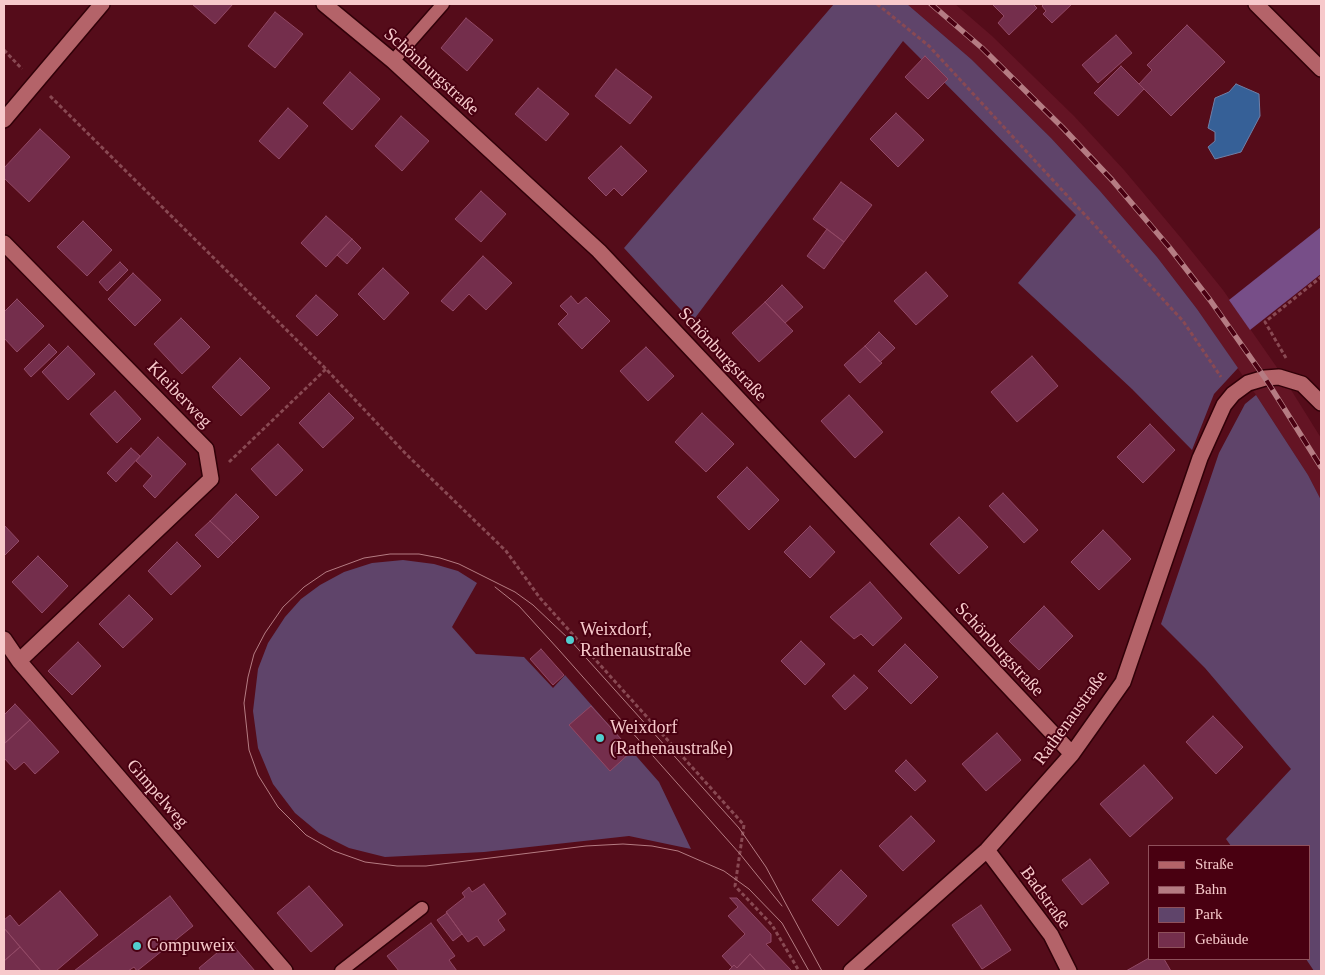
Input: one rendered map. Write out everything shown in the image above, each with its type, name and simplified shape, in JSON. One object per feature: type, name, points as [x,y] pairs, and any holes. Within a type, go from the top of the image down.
[{"type":"street","points":[[4,120],[102,4]]},
{"type":"street","name":"Schönburgstraße","points":[[324,4],[393,61],[599,251],[1072,754]]},
{"type":"street","points":[[1256,4],[1321,69]]},
{"type":"street","name":"Kleiberweg","points":[[4,243],[206,449],[211,479]]},
{"type":"street","points":[[1233,394],[1248,383],[1265,378],[1279,377],[1302,384],[1321,403]]},
{"type":"street","name":"Rathenaustraße","points":[[851,971],[987,850],[1072,754],[1123,682],[1200,458],[1224,405],[1233,394]]},
{"type":"street","points":[[19,661],[211,479]]},
{"type":"street","name":"Gimpelweg","points":[[4,639],[19,661],[285,971]]},
{"type":"street","name":"Badstraße","points":[[987,850],[1051,935],[1069,971]]},
{"type":"lane","points":[[393,61],[443,4]]},
{"type":"lane","points":[[341,971],[422,908]]},
{"type":"path","points":[[877,4],[929,46],[1176,314],[1233,394]]},
{"type":"path","points":[[36,82],[326,369],[406,454],[506,551],[540,598],[744,825],[735,886],[772,925],[799,971]]},
{"type":"path","points":[[1302,384],[1265,322],[1321,277]]},
{"type":"path","points":[[211,479],[326,369]]},
{"type":"shaded area","points":[[907,4],[955,4],[992,36],[1074,116],[1124,170],[1181,238],[1223,290],[1278,369],[1321,438],[1321,500],[1308,475],[1256,395],[1197,309],[1157,257],[1051,138],[971,59]]},
{"type":"shaded area","points":[[1321,227],[1321,274],[1250,330],[1229,300]]},
{"type":"green space","points":[[834,4],[907,4],[971,59],[1051,138],[1157,257],[1197,309],[1238,368],[1214,394],[1192,450],[1132,389],[1018,283],[1076,215],[903,41],[692,322],[624,248]]},
{"type":"green space","points":[[1256,395],[1308,475],[1321,500],[1321,971],[1314,971],[1307,960],[1310,960],[1310,845],[1230,845],[1226,839],[1291,769],[1205,668],[1161,624],[1219,453],[1245,404]]},
{"type":"green space","points":[[403,560],[434,564],[458,571],[477,583],[452,627],[476,654],[524,657],[553,688],[565,675],[659,782],[691,849],[629,836],[484,852],[385,857],[349,848],[319,833],[295,813],[273,784],[258,748],[253,711],[258,669],[268,643],[285,617],[301,599],[320,585],[344,572],[372,563]]},
{"type":"water","points":[[1236,84],[1259,94],[1260,116],[1241,152],[1215,159],[1208,147],[1215,141],[1215,132],[1208,128],[1215,98],[1229,92]]},
{"type":"building","points":[[192,4],[233,4],[215,24]]},
{"type":"building","points":[[992,4],[1033,4],[1037,8],[1009,35],[998,23],[1004,16]]},
{"type":"building","points":[[1044,4],[1072,4],[1052,23],[1043,14],[1046,11],[1042,6]]},
{"type":"building","points":[[275,12],[303,34],[275,68],[248,46]]},
{"type":"building","points":[[466,18],[493,40],[467,71],[441,48]]},
{"type":"building","points":[[1187,25],[1225,62],[1171,116],[1139,84],[1152,70],[1147,65]]},
{"type":"building","points":[[1116,35],[1132,53],[1098,83],[1082,65]]},
{"type":"building","points":[[925,56],[948,79],[928,99],[905,77]]},
{"type":"building","points":[[1121,66],[1144,89],[1118,116],[1094,93]]},
{"type":"building","points":[[616,69],[652,97],[630,124],[595,96]]},
{"type":"building","points":[[350,72],[380,99],[352,130],[323,103]]},
{"type":"building","points":[[538,88],[569,114],[546,141],[515,114]]},
{"type":"building","points":[[288,108],[308,126],[279,159],[259,141]]},
{"type":"building","points":[[896,113],[924,140],[898,167],[870,139]]},
{"type":"building","points":[[401,116],[429,141],[402,171],[375,146]]},
{"type":"building","points":[[40,129],[70,157],[29,202],[4,178],[4,168]]},
{"type":"building","points":[[621,146],[647,171],[622,196],[614,188],[606,196],[588,178]]},
{"type":"building","points":[[841,182],[872,205],[844,242],[813,219]]},
{"type":"building","points":[[481,191],[506,214],[481,242],[455,219]]},
{"type":"building","points":[[326,216],[352,239],[326,267],[301,243]]},
{"type":"building","points":[[83,221],[112,250],[87,276],[57,247]]},
{"type":"building","points":[[827,229],[844,242],[824,269],[807,256]]},
{"type":"building","points":[[352,239],[361,248],[347,264],[337,255]]},
{"type":"building","points":[[483,256],[512,283],[486,310],[469,294],[453,311],[441,301]]},
{"type":"building","points":[[120,262],[128,270],[107,291],[99,282]]},
{"type":"building","points":[[383,268],[409,293],[384,320],[358,294]]},
{"type":"building","points":[[926,272],[948,296],[916,325],[894,301]]},
{"type":"building","points":[[133,273],[161,300],[135,326],[108,299]]},
{"type":"building","points":[[782,285],[803,307],[785,323],[765,302]]},
{"type":"building","points":[[316,295],[338,315],[317,336],[296,316]]},
{"type":"building","points":[[571,296],[578,304],[586,297],[610,321],[582,349],[558,324],[568,314],[560,306]]},
{"type":"building","points":[[17,299],[44,326],[17,352],[4,338],[4,312]]},
{"type":"building","points":[[765,302],[793,331],[759,362],[732,333]]},
{"type":"building","points":[[181,318],[210,347],[182,374],[154,344]]},
{"type":"building","points":[[879,332],[895,348],[880,362],[865,346]]},
{"type":"building","points":[[49,344],[57,352],[31,377],[24,369]]},
{"type":"building","points":[[68,346],[95,374],[68,400],[42,372]]},
{"type":"building","points":[[865,346],[882,363],[860,383],[844,365]]},
{"type":"building","points":[[646,347],[674,376],[648,401],[620,371]]},
{"type":"building","points":[[1032,356],[1058,386],[1017,422],[991,392]]},
{"type":"building","points":[[240,358],[270,388],[241,416],[212,387]]},
{"type":"building","points":[[115,391],[141,419],[117,443],[90,414]]},
{"type":"building","points":[[329,393],[354,418],[323,448],[299,423]]},
{"type":"building","points":[[849,395],[883,432],[855,458],[821,421]]},
{"type":"building","points":[[702,413],[734,444],[706,472],[675,442]]},
{"type":"building","points":[[1150,424],[1175,450],[1143,483],[1117,457]]},
{"type":"building","points":[[158,437],[186,464],[155,498],[143,486],[152,476],[136,461]]},
{"type":"building","points":[[278,444],[303,470],[276,496],[251,469]]},
{"type":"building","points":[[131,448],[140,456],[116,482],[107,473]]},
{"type":"building","points":[[747,467],[779,500],[749,530],[717,497]]},
{"type":"building","points":[[1003,493],[1038,530],[1024,543],[989,506]]},
{"type":"building","points":[[236,494],[259,517],[233,543],[210,521]]},
{"type":"building","points":[[959,517],[988,547],[959,574],[930,544]]},
{"type":"building","points":[[210,521],[233,543],[218,558],[195,535]]},
{"type":"building","points":[[4,525],[19,541],[4,556]]},
{"type":"building","points":[[810,526],[835,552],[810,578],[784,552]]},
{"type":"building","points":[[1103,530],[1131,559],[1099,590],[1071,562]]},
{"type":"building","points":[[177,542],[201,566],[171,595],[148,571]]},
{"type":"building","points":[[38,556],[68,586],[42,613],[12,582]]},
{"type":"building","points":[[870,582],[902,618],[873,646],[861,634],[854,639],[830,617]]},
{"type":"building","points":[[129,595],[153,619],[123,648],[99,624]]},
{"type":"building","points":[[1044,606],[1073,636],[1039,670],[1009,641]]},
{"type":"building","points":[[801,641],[825,664],[805,685],[781,661]]},
{"type":"building","points":[[78,642],[101,666],[72,695],[48,671]]},
{"type":"building","points":[[905,644],[938,677],[911,704],[878,671]]},
{"type":"building","points":[[541,649],[564,675],[553,685],[530,659]]},
{"type":"building","points":[[854,675],[868,688],[845,710],[832,696]]},
{"type":"building","points":[[15,704],[30,720],[5,743],[4,715]]},
{"type":"building","name":"Weixdorf (Rathenaustraße)","points":[[591,706],[632,751],[610,771],[569,725]]},
{"type":"building","points":[[1213,716],[1243,747],[1216,774],[1186,742]]},
{"type":"building","points":[[30,720],[59,752],[35,774],[24,762],[15,770],[4,758],[4,744]]},
{"type":"building","points":[[997,733],[1021,760],[986,791],[962,764]]},
{"type":"building","points":[[906,760],[926,781],[915,791],[895,771]]},
{"type":"building","points":[[1144,765],[1173,798],[1130,837],[1100,804]]},
{"type":"building","points":[[911,816],[935,841],[903,871],[879,846]]},
{"type":"building","points":[[1090,859],[1109,883],[1082,905],[1062,880]]},
{"type":"building","points":[[841,870],[867,896],[838,926],[812,900]]},
{"type":"building","points":[[484,884],[506,914],[498,920],[505,930],[484,946],[477,936],[468,942],[446,912],[465,897],[462,893],[469,887],[472,892]]},
{"type":"building","points":[[309,886],[343,925],[311,952],[277,913]]},
{"type":"building","points":[[60,891],[98,935],[56,971],[41,971],[4,928],[4,920],[10,915],[19,926]]},
{"type":"building","name":"Compuweix","points":[[170,896],[193,926],[137,971],[134,967],[128,971],[74,971]]},
{"type":"building","points":[[730,898],[737,898],[771,934],[771,942],[766,944],[792,971],[766,971],[750,954],[737,968],[734,965],[732,967],[722,956],[745,934],[728,916],[738,907]]},
{"type":"building","points":[[981,905],[1011,950],[982,969],[952,925]]},
{"type":"building","points":[[447,913],[462,934],[453,941],[437,920]]},
{"type":"building","points":[[431,923],[455,956],[449,960],[457,971],[399,971],[387,956]]},
{"type":"building","points":[[4,928],[20,947],[4,961]]},
{"type":"building","points":[[230,942],[255,971],[201,971],[199,968]]},
{"type":"building","points":[[20,947],[41,971],[4,971],[4,961]]},
{"type":"building","points":[[750,954],[766,971],[728,971],[734,965],[737,968]]},
{"type":"building","points":[[1148,959],[1165,960],[1171,971],[1126,971]]},
{"type":"tram line","points":[[809,971],[782,923],[749,889],[724,871],[678,851],[652,846],[623,844],[586,846],[426,866],[397,866],[365,862],[334,851],[306,835],[278,807],[258,775],[249,750],[244,703],[254,654],[265,633],[283,607],[304,587],[326,572],[364,558],[390,554],[419,554],[440,558],[459,564],[515,592],[533,605],[570,640],[739,828],[766,867],[822,971]]},
{"type":"tram line","points":[[495,587],[519,606],[559,650],[740,854],[782,906]]},
{"type":"railway","points":[[931,4],[982,48],[1062,127],[1112,180],[1169,247],[1210,300],[1265,378],[1321,467]]},
{"type":"place","name":"Weixdorf, Rathenaustraße","points":[[570,640]]},
{"type":"place","name":"Weixdorf (Rathenaustraße)","points":[[600,738]]},
{"type":"place","name":"Compuweix","points":[[137,946]]}]
